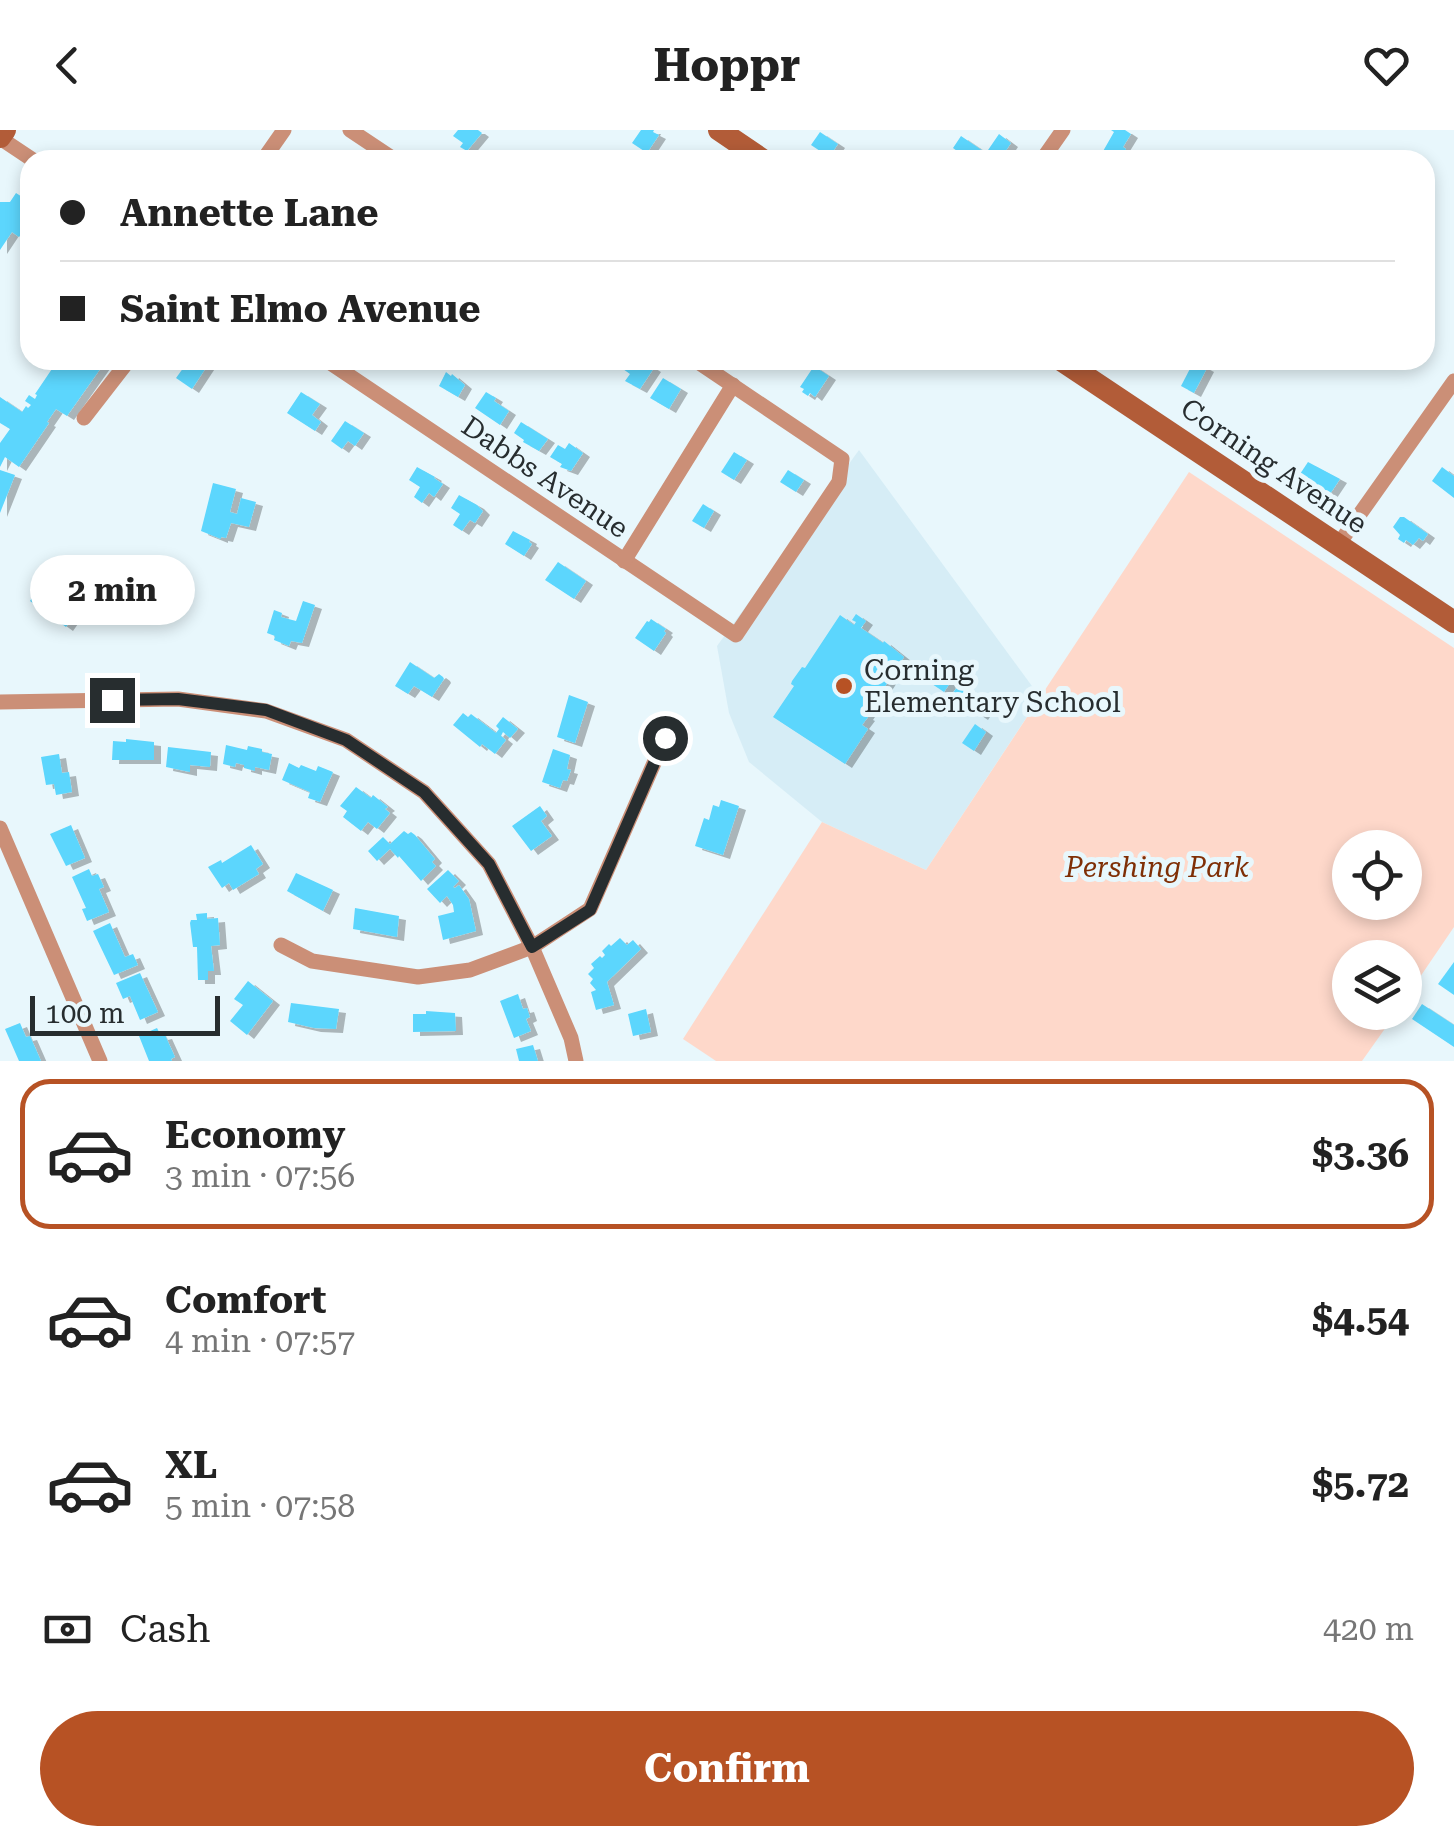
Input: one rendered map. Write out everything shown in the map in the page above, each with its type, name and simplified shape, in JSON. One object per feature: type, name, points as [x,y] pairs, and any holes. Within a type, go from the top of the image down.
[{"type":"street","points":[[0,137],[5,130]]},
{"type":"street","points":[[350,130],[380,150]]},
{"type":"street","points":[[718,130],[748,150]]},
{"type":"street","points":[[84,418],[122,370]]},
{"type":"street","name":"Dabbs Avenue","points":[[341,370],[736,634],[840,482],[842,458],[733,385]]},
{"type":"street","points":[[624,561],[733,385],[710,370]]},
{"type":"street","name":"Corning Avenue","points":[[1076,370],[1454,622]]},
{"type":"street","points":[[1338,545],[1454,381]]},
{"type":"street","points":[[0,702],[178,699],[266,710],[346,740],[424,792],[489,864],[532,947],[571,1038],[576,1061]]},
{"type":"street","points":[[281,945],[312,961],[418,977],[470,970],[532,947],[590,910],[665,738]]},
{"type":"street","points":[[0,828],[100,1061]]},
{"type":"shaded area","points":[[859,450],[1040,697],[926,870],[822,822],[749,762],[729,713],[717,646]]},
{"type":"green space","name":"Pershing Park","points":[[1189,472],[1454,648],[1454,927],[1422,974],[1422,940],[1332,940],[1332,1030],[1384,1030],[1362,1061],[716,1061],[683,1039],[822,822],[926,870]]},
{"type":"building","points":[[458,130],[482,133],[468,150],[460,147],[463,143],[453,136]]},
{"type":"building","points":[[641,130],[654,130],[659,135],[649,150],[632,143]]},
{"type":"building","points":[[1111,130],[1131,134],[1123,147],[1126,150],[1104,150],[1114,132]]},
{"type":"building","points":[[820,132],[838,144],[834,150],[818,150],[811,145]]},
{"type":"building","points":[[999,134],[1011,143],[1006,150],[988,150]]},
{"type":"building","points":[[961,136],[982,150],[956,150],[953,148]]},
{"type":"building","points":[[16,193],[20,196],[20,235],[12,232],[0,250],[0,202],[10,202]]},
{"type":"building","points":[[51,370],[99,370],[67,416],[56,409],[19,467],[5,457],[0,467],[0,443],[10,429],[0,423],[0,397],[22,412],[31,405],[25,401],[29,395],[35,399]]},
{"type":"building","points":[[182,370],[204,370],[192,389],[176,378]]},
{"type":"building","points":[[624,370],[653,370],[640,389],[625,381],[630,374]]},
{"type":"building","points":[[811,370],[829,376],[815,397],[802,392],[800,387]]},
{"type":"building","points":[[1189,370],[1206,370],[1194,393],[1181,386]]},
{"type":"building","points":[[446,372],[465,385],[458,397],[439,386]]},
{"type":"building","points":[[663,378],[681,389],[669,409],[650,398]]},
{"type":"building","points":[[301,392],[320,404],[312,415],[321,422],[315,431],[287,413]]},
{"type":"building","points":[[486,392],[509,411],[500,425],[475,408]]},
{"type":"building","points":[[345,421],[364,433],[355,446],[348,441],[342,449],[331,441]]},
{"type":"building","points":[[521,422],[548,439],[539,451],[514,433]]},
{"type":"building","points":[[569,443],[583,453],[571,471],[550,457],[558,445],[565,449]]},
{"type":"building","points":[[734,452],[747,460],[734,480],[721,472]]},
{"type":"building","points":[[1308,462],[1340,479],[1328,497],[1300,474]]},
{"type":"building","points":[[417,467],[443,484],[434,497],[429,493],[422,503],[414,497],[420,487],[409,480]]},
{"type":"building","points":[[1442,467],[1454,476],[1454,498],[1432,481]]},
{"type":"building","points":[[0,470],[15,475],[0,513]]},
{"type":"building","points":[[788,470],[804,480],[796,492],[780,482]]},
{"type":"building","points":[[213,483],[236,489],[230,512],[237,514],[241,498],[256,502],[249,527],[231,523],[226,538],[221,539],[201,531]]},
{"type":"building","points":[[459,495],[483,511],[475,523],[470,520],[462,531],[453,525],[460,514],[451,508]]},
{"type":"building","points":[[703,504],[714,511],[704,528],[692,521]]},
{"type":"building","points":[[1400,517],[1428,534],[1423,541],[1419,538],[1413,545],[1398,539],[1400,535],[1393,527]]},
{"type":"building","points":[[513,531],[532,544],[524,556],[505,544]]},
{"type":"building","points":[[558,562],[586,581],[574,599],[545,580]]},
{"type":"building","points":[[40,585],[64,596],[60,601],[78,610],[66,627],[30,601]]},
{"type":"building","points":[[303,601],[315,605],[302,643],[291,641],[289,646],[274,640],[275,636],[267,633],[274,610],[282,613],[281,617],[296,621]]},
{"type":"building","points":[[856,614],[866,621],[861,628],[904,657],[866,716],[862,725],[868,729],[845,764],[773,717],[794,686],[792,681],[840,615],[854,625]]},
{"type":"building","points":[[651,619],[666,629],[654,651],[635,638]]},
{"type":"building","points":[[922,660],[952,680],[944,692],[914,672]]},
{"type":"building","points":[[410,662],[434,678],[439,674],[443,677],[432,697],[414,686],[408,694],[395,686]]},
{"type":"building","points":[[959,684],[989,704],[981,716],[951,696]]},
{"type":"building","points":[[569,695],[588,702],[575,743],[557,737]]},
{"type":"building","points":[[463,713],[468,717],[471,714],[496,733],[503,717],[518,729],[510,738],[503,732],[501,736],[506,740],[495,754],[453,725]]},
{"type":"building","points":[[975,724],[986,732],[974,751],[962,743]]},
{"type":"building","points":[[113,741],[154,742],[154,760],[112,760]]},
{"type":"building","points":[[226,745],[247,750],[248,746],[272,754],[269,770],[223,764]]},
{"type":"building","points":[[168,747],[211,752],[210,767],[190,765],[190,772],[166,767]]},
{"type":"building","points":[[553,749],[570,755],[567,769],[571,770],[560,788],[542,782]]},
{"type":"building","points":[[59,754],[62,773],[69,772],[72,792],[56,795],[54,784],[46,785],[41,757]]},
{"type":"building","points":[[289,763],[333,772],[320,802],[308,798],[310,792],[282,780]]},
{"type":"building","points":[[356,787],[388,807],[385,809],[390,813],[377,829],[368,822],[361,831],[343,817],[347,811],[340,806]]},
{"type":"building","points":[[721,800],[739,806],[723,855],[695,846],[704,818],[709,820],[713,805],[719,807]]},
{"type":"building","points":[[540,806],[547,816],[541,821],[552,836],[531,851],[512,826]]},
{"type":"building","points":[[71,825],[85,858],[66,866],[50,834]]},
{"type":"building","points":[[404,831],[415,835],[435,859],[432,862],[436,866],[421,881],[390,849],[377,861],[368,851],[383,837],[390,844]]},
{"type":"building","points":[[251,845],[263,864],[256,869],[259,874],[233,890],[229,883],[222,888],[208,867]]},
{"type":"building","points":[[89,869],[92,876],[98,874],[104,887],[99,889],[109,912],[87,921],[82,909],[86,908],[72,877]]},
{"type":"building","points":[[448,870],[459,881],[453,887],[459,885],[469,899],[476,931],[443,940],[438,916],[454,912],[453,905],[447,896],[440,903],[427,889]]},
{"type":"building","points":[[296,873],[333,890],[323,911],[287,891]]},
{"type":"building","points":[[355,908],[399,916],[397,937],[353,929]]},
{"type":"building","points":[[207,913],[207,919],[218,918],[220,945],[211,946],[214,971],[208,971],[208,980],[198,980],[197,947],[193,947],[190,923],[197,920],[196,914]]},
{"type":"building","points":[[110,923],[125,957],[133,954],[138,965],[114,975],[93,931]]},
{"type":"building","points":[[620,938],[627,945],[633,940],[641,949],[607,982],[614,1005],[596,1010],[591,992],[596,990],[588,974],[594,968],[591,964]]},
{"type":"building","points":[[1454,962],[1454,995],[1438,984]]},
{"type":"building","points":[[140,973],[158,1012],[140,1020],[130,996],[123,999],[116,983]]},
{"type":"building","points":[[248,981],[273,1001],[247,1035],[230,1021],[243,1005],[234,999]]},
{"type":"building","points":[[518,994],[523,1009],[527,1008],[531,1031],[514,1038],[500,1001]]},
{"type":"building","points":[[291,1003],[339,1009],[336,1029],[288,1022]]},
{"type":"building","points":[[1422,1004],[1454,1025],[1454,1047],[1422,1026]]},
{"type":"building","points":[[646,1009],[651,1032],[633,1036],[628,1014]]},
{"type":"building","points":[[455,1013],[456,1031],[413,1032],[413,1014]]},
{"type":"building","points":[[20,1023],[41,1061],[19,1061],[5,1029]]},
{"type":"building","points":[[157,1028],[161,1036],[165,1035],[175,1057],[172,1061],[149,1061],[139,1036]]},
{"type":"building","points":[[533,1045],[538,1061],[519,1061],[516,1049]]},
{"type":"place","name":"Corning Elementary School","points":[[844,686]]},
{"type":"route","points":[[112,700],[178,699],[266,710],[346,740],[424,792],[489,864],[532,947],[590,910],[665,738]]}]
